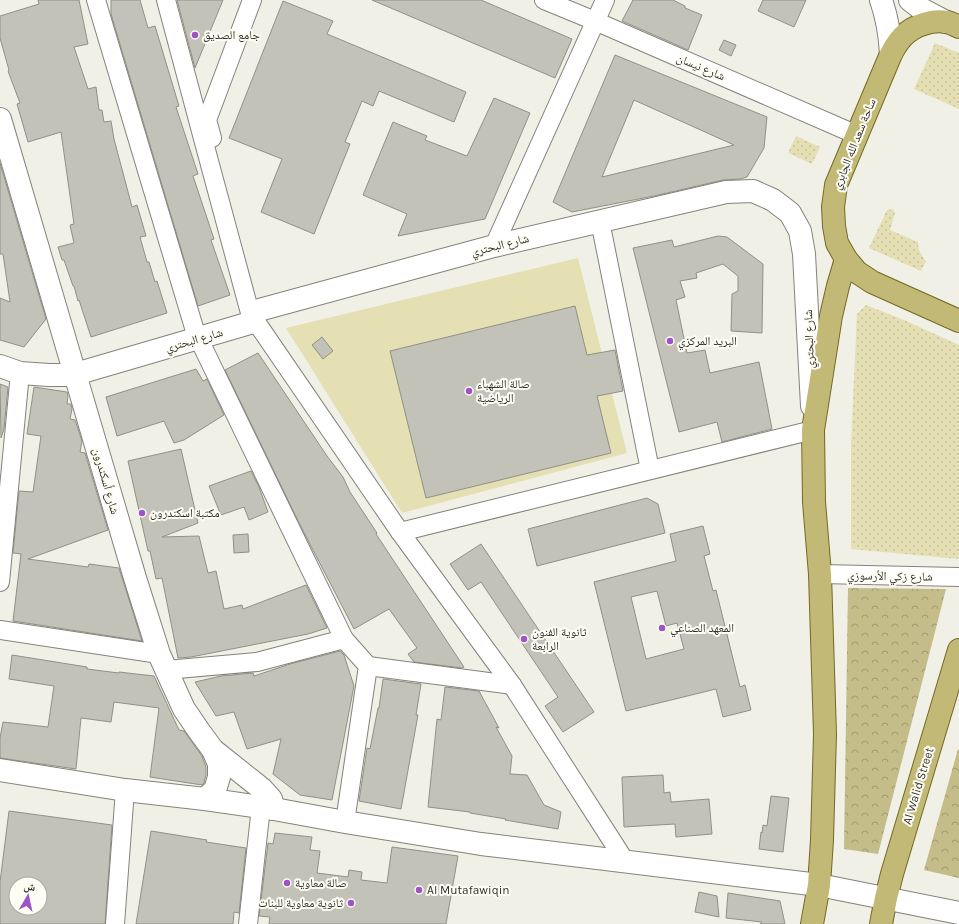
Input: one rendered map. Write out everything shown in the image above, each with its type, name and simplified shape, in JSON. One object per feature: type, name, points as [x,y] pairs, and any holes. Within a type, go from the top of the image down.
[{"type":"main road","points":[[880,0],[887,22],[891,54]]},
{"type":"main road","points":[[910,0],[924,10],[953,24]]},
{"type":"main road","name":"ساحة سعد الله الجابري","points":[[953,24],[935,21],[924,23],[913,28],[896,44],[836,186],[833,207],[837,243],[846,259],[857,272],[872,282],[959,321]]},
{"type":"main road","name":"شارع أسكندرون","points":[[2,130],[135,578],[162,662],[184,709],[198,731],[213,750],[262,789],[271,799],[267,808]]},
{"type":"main road","name":"شارع البحتري","points":[[10,369],[49,375],[75,374],[250,323],[256,314],[494,246],[726,192],[753,190],[773,200],[790,213],[800,231],[804,254],[813,430]]},
{"type":"main road","points":[[812,924],[819,885],[822,840],[825,734],[820,574],[814,502],[813,430],[831,316],[846,259]]},
{"type":"main road","name":"Al Walid Street","points":[[881,924],[892,874],[956,676],[959,650]]},
{"type":"main road","points":[[205,799],[214,790],[219,777],[219,764],[213,750]]},
{"type":"main road","points":[[0,770],[125,790],[267,808],[481,844],[819,885],[959,913]]},
{"type":"street","points":[[96,0],[194,331],[344,639],[368,666],[512,685]]},
{"type":"street","points":[[166,0],[250,312],[256,314]]},
{"type":"street","points":[[252,0],[207,120],[252,281],[256,314],[400,532],[512,685],[625,861]]},
{"type":"street","name":"شارع نيسان","points":[[544,0],[857,135]]},
{"type":"street","points":[[494,246],[595,21],[606,0]]},
{"type":"street","points":[[600,221],[650,470]]},
{"type":"street","points":[[0,582],[10,369]]},
{"type":"street","points":[[400,532],[813,430]]},
{"type":"street","name":"شارع زكي الأرسوزي","points":[[820,574],[959,577]]},
{"type":"street","points":[[0,630],[162,662],[257,662],[344,639]]},
{"type":"street","points":[[345,822],[368,666]]},
{"type":"street","points":[[115,924],[125,790]]},
{"type":"street","points":[[248,924],[267,808]]},
{"type":"shaded area","points":[[935,43],[959,53],[959,109],[914,89]]},
{"type":"shaded area","points":[[796,136],[820,147],[812,164],[788,153]]},
{"type":"shaded area","points":[[893,209],[895,213],[890,230],[918,242],[920,252],[926,261],[921,271],[869,248],[887,210]]},
{"type":"shaded area","name":"صالة الشهباء الرياضية","points":[[578,258],[627,453],[402,513],[286,328]]},
{"type":"shaded area","points":[[866,305],[904,320],[959,345],[958,559],[851,549],[851,445],[857,314]]},
{"type":"green space","points":[[848,588],[946,589],[878,854],[844,849]]},
{"type":"green space","points":[[958,749],[959,750],[959,878],[924,870]]},
{"type":"building","points":[[38,0],[79,0],[88,44],[74,47],[88,89],[96,87],[99,110],[102,110],[104,122],[111,121],[114,139],[132,207],[137,205],[146,236],[140,237],[147,262],[149,262],[155,282],[157,281],[167,313],[91,337],[74,286],[64,260],[62,260],[58,247],[74,243],[70,225],[74,224],[61,132],[28,142],[17,104],[20,103],[8,71],[9,70],[0,38],[0,16],[39,4]]},
{"type":"building","points":[[111,0],[140,0],[148,28],[155,26],[179,106],[176,107],[198,174],[193,176],[214,239],[211,240],[230,295],[198,306],[111,14]]},
{"type":"building","name":"جامع الصديق","points":[[177,0],[223,0],[195,68]]},
{"type":"building","points":[[372,0],[481,0],[572,39],[555,78]]},
{"type":"building","points":[[633,0],[673,0],[685,6],[685,8],[702,15],[688,50],[622,21]]},
{"type":"building","points":[[763,0],[806,0],[794,27],[758,11]]},
{"type":"building","points":[[283,1],[333,21],[327,34],[466,92],[454,122],[379,91],[373,106],[362,101],[345,142],[350,144],[314,234],[261,212],[282,159],[229,138]]},
{"type":"building","points":[[724,40],[736,45],[731,56],[719,50]]},
{"type":"building","points":[[615,55],[767,117],[764,148],[747,177],[723,180],[654,196],[572,212],[553,202]],"holes":[[[634,100],[734,145],[602,177]]]},
{"type":"building","points":[[494,98],[530,113],[485,219],[398,236],[407,214],[363,195],[393,122],[427,136],[425,140],[467,156]]},
{"type":"building","points":[[0,163],[46,319],[24,347],[0,340],[0,298],[10,302],[3,254],[0,254]]},
{"type":"building","name":"البريد المركزي","points":[[718,236],[727,237],[763,264],[762,333],[731,331],[732,294],[738,291],[738,276],[723,264],[696,273],[697,278],[680,281],[685,297],[676,300],[687,353],[705,350],[710,373],[759,362],[772,429],[722,442],[717,422],[679,432],[633,248],[672,240],[674,247]]},
{"type":"building","points":[[575,306],[587,355],[615,350],[623,391],[597,396],[611,453],[426,498],[390,351]]},
{"type":"building","points":[[322,337],[333,351],[323,359],[312,345]]},
{"type":"building","points":[[258,353],[327,456],[343,477],[350,492],[377,533],[376,534],[464,667],[414,662],[408,654],[417,648],[389,609],[354,629],[300,525],[225,370]]},
{"type":"building","points":[[196,369],[203,381],[207,379],[224,415],[184,440],[174,443],[164,421],[117,436],[106,397]]},
{"type":"building","points":[[0,384],[8,387],[4,429],[1,438]]},
{"type":"building","points":[[34,387],[67,392],[67,404],[71,404],[72,409],[70,419],[75,420],[82,441],[80,452],[85,453],[108,530],[28,559],[88,567],[89,564],[119,568],[142,641],[13,621],[21,554],[13,553],[19,491],[33,492],[41,436],[27,434]]},
{"type":"building","points":[[181,449],[198,523],[162,537],[199,536],[208,573],[216,571],[224,609],[242,605],[243,609],[306,585],[327,628],[308,634],[191,657],[178,658],[162,578],[156,579],[150,551],[148,551],[128,461]]},
{"type":"building","points":[[251,471],[259,487],[268,512],[249,520],[244,507],[221,515],[209,486]]},
{"type":"building","points":[[647,498],[658,504],[665,533],[537,566],[528,529]]},
{"type":"building","points":[[703,526],[710,554],[704,556],[713,591],[716,590],[740,687],[745,685],[751,710],[723,717],[716,689],[626,711],[594,582],[676,561],[670,534]],"holes":[[[657,591],[666,626],[677,623],[684,649],[646,659],[631,597]]]},
{"type":"building","points":[[248,534],[249,552],[234,553],[233,535]]},
{"type":"building","points":[[481,544],[594,712],[563,732],[545,706],[558,697],[481,582],[468,590],[450,564]]},
{"type":"building","points":[[340,651],[344,655],[354,686],[332,800],[300,795],[273,774],[281,739],[247,749],[234,712],[216,716],[195,682],[221,676],[253,673],[254,676],[290,664]]},
{"type":"building","points":[[12,655],[87,667],[87,669],[154,676],[179,730],[184,731],[202,756],[206,767],[204,783],[202,785],[150,777],[159,708],[114,702],[111,722],[81,718],[76,769],[0,758],[0,738],[3,722],[48,727],[54,686],[9,679]]},
{"type":"building","points":[[383,679],[421,684],[416,715],[418,715],[401,809],[359,801],[367,748],[370,749],[379,708]]},
{"type":"building","points":[[445,687],[479,691],[512,756],[510,774],[527,775],[544,805],[561,812],[558,829],[505,820],[506,819],[470,812],[428,807],[437,719],[441,720]]},
{"type":"building","points":[[663,775],[664,793],[670,792],[671,802],[709,799],[712,834],[676,837],[675,824],[624,827],[622,777]]},
{"type":"building","points":[[771,796],[789,798],[783,852],[759,849],[763,825],[767,826]]},
{"type":"building","points":[[9,811],[112,825],[105,924],[0,924],[0,882]]},
{"type":"building","points":[[151,831],[246,848],[239,913],[234,912],[233,924],[136,924]]},
{"type":"building","points":[[275,833],[312,837],[310,850],[320,851],[317,873],[348,877],[349,870],[362,872],[361,880],[387,883],[392,847],[458,856],[446,924],[269,924],[270,917],[259,916],[268,843],[273,844]]},
{"type":"building","points":[[699,892],[717,896],[719,917],[695,912]]},
{"type":"building","points":[[728,893],[780,901],[785,924],[760,924],[762,922],[726,918]]},
{"type":"place","name":"جامع الصديق","points":[[195,35]]},
{"type":"place","name":"البريد المركزي","points":[[670,341]]},
{"type":"place","name":"صالة الشهباء الرياضية","points":[[469,391]]},
{"type":"place","name":"مكتبة اسكندرون","points":[[142,513]]},
{"type":"place","name":"المعهد الصناعي","points":[[662,628]]},
{"type":"place","name":"ثانوية الفنون الرابعة","points":[[524,639]]},
{"type":"place","name":"صالة معاوية","points":[[287,883]]},
{"type":"place","name":"Al Mutafawiqin","points":[[419,890]]},
{"type":"place","name":"ثانوية معاوية للبنات","points":[[351,903]]}]
